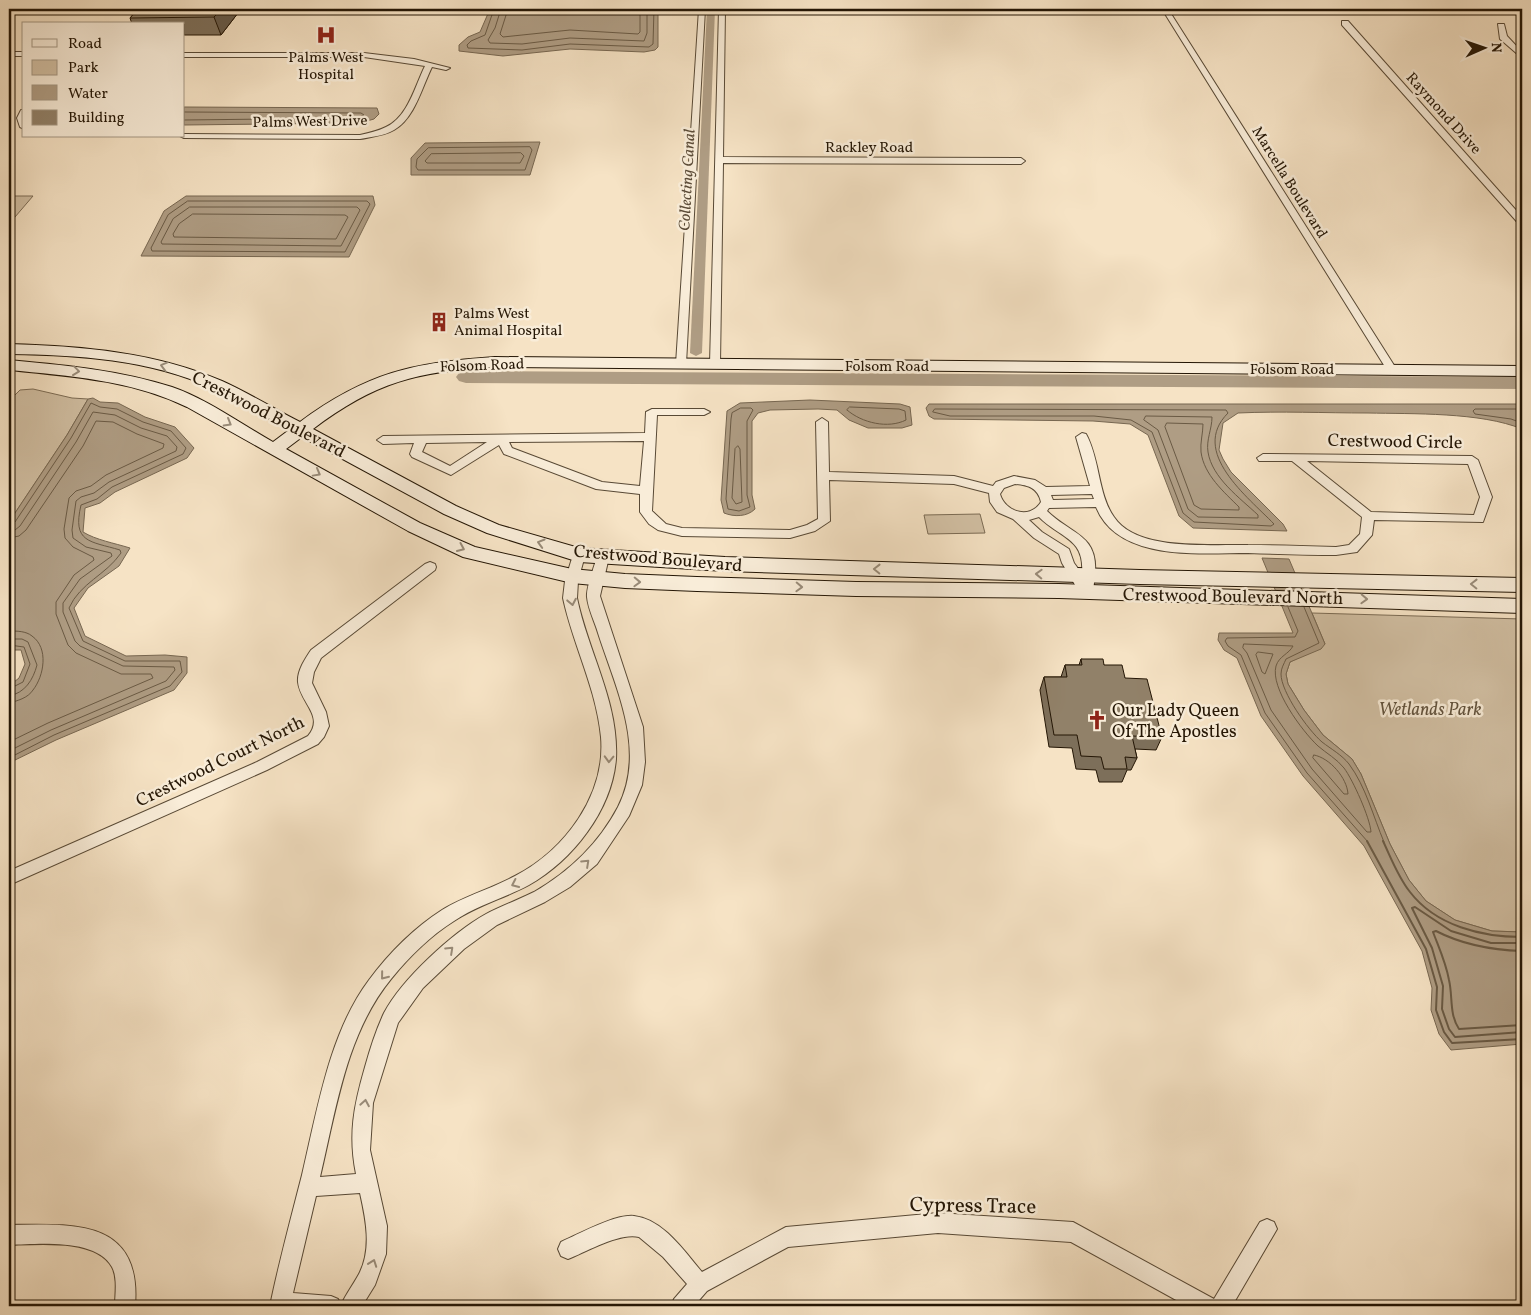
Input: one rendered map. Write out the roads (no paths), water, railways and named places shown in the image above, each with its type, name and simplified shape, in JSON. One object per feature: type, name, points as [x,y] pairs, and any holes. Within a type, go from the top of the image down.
[{"type":"main road","name":"Crestwood Boulevard","points":[[9,349],[84,352],[116,356],[192,374],[218,385],[450,510],[493,529],[580,555],[725,564],[1083,581],[1140,577]]},
{"type":"main road","name":"Folsom Road","points":[[274,450],[364,388],[392,376],[453,364],[495,362],[1522,371]]},
{"type":"main road","name":"Crestwood Boulevard","points":[[9,365],[98,374],[167,391],[193,403],[414,527],[470,552],[572,576],[688,584],[944,590]]},
{"type":"main road","name":"Crestwood Boulevard North","points":[[1140,577],[1522,585]]},
{"type":"main road","name":"Crestwood Boulevard North","points":[[944,590],[1083,581],[1265,598],[1316,598],[1522,606]]},
{"type":"street","points":[[681,364],[702,9]]},
{"type":"street","points":[[715,364],[722,9]]},
{"type":"street","name":"Marcella Boulevard","points":[[1164,9],[1392,370]]},
{"type":"street","name":"Raymond Drive","points":[[1345,23],[1522,222]]},
{"type":"street","points":[[1501,26],[1503,37],[1522,56]]},
{"type":"street","points":[[9,54],[22,56]]},
{"type":"street","points":[[9,58],[22,56]]},
{"type":"street","points":[[185,56],[364,59],[409,66],[429,65],[446,68]]},
{"type":"street","name":"Palms West Drive","points":[[185,136],[360,136],[376,134],[389,129],[404,117],[429,65]]},
{"type":"street","name":"Rackley Road","points":[[718,160],[1021,161]]},
{"type":"street","points":[[704,412],[652,412],[646,512],[653,521],[662,527],[682,532],[790,534],[811,528],[824,520],[822,422]]},
{"type":"street","points":[[383,440],[650,437]]},
{"type":"street","points":[[1082,437],[1107,520],[1120,532],[1141,541],[1190,548],[1336,551],[1353,549],[1366,535],[1368,516]]},
{"type":"street","points":[[421,440],[416,454],[451,471],[501,439]]},
{"type":"street","points":[[501,439],[508,452],[600,486],[646,491]]},
{"type":"street","name":"Crestwood Circle","points":[[1264,458],[1295,457],[1472,460],[1486,497],[1479,519],[1368,516],[1295,457]]},
{"type":"street","points":[[823,476],[938,480],[996,491],[1014,480],[1031,483],[1045,501],[1050,521],[1084,545],[1090,563],[1083,581],[1068,563],[1065,552],[1038,536],[1017,516],[1002,510],[996,491]]},
{"type":"street","points":[[1017,516],[1034,515],[1045,501],[1099,496]]},
{"type":"street","points":[[331,1306],[280,1304],[328,1102],[343,1053],[360,1009],[393,966],[439,922],[464,906],[524,880],[547,865],[567,845],[597,802],[605,781],[609,763],[608,732],[601,701],[570,598],[572,576],[580,555]]},
{"type":"street","points":[[351,1306],[368,1278],[376,1254],[377,1226],[361,1150],[364,1103],[377,1057],[391,1018],[417,982],[458,943],[491,920],[539,897],[564,882],[591,859],[624,810],[634,785],[638,762],[636,727],[593,596],[604,557]]},
{"type":"street","name":"Crestwood Court North","points":[[9,878],[262,766],[313,740],[320,734],[322,721],[305,682],[307,671],[316,654],[430,567]]},
{"type":"street","points":[[308,1187],[367,1183]]},
{"type":"street","name":"Cypress Trace","points":[[681,1306],[700,1284],[786,1237],[938,1223],[1073,1232],[1207,1306]]},
{"type":"street","points":[[568,1250],[617,1230],[634,1226],[652,1233],[700,1284]]},
{"type":"street","points":[[1221,1306],[1267,1229]]},
{"type":"street","points":[[9,1235],[70,1235],[112,1249],[120,1261],[125,1276],[125,1306]]},
{"type":"water","points":[[490,9],[660,9],[658,12],[658,47],[655,50],[644,52],[570,49],[503,56],[459,51],[459,45],[468,37],[480,32]]},
{"type":"water","points":[[185,107],[377,108],[379,114],[374,119],[360,123],[185,125]]},
{"type":"water","points":[[540,142],[530,175],[411,175],[411,158],[425,143]]},
{"type":"water","points":[[186,196],[373,196],[375,205],[349,257],[141,256],[164,211]]},
{"type":"water","points":[[93,398],[100,402],[118,403],[145,417],[175,427],[194,448],[187,458],[115,492],[100,503],[85,508],[83,532],[130,548],[119,566],[88,588],[74,608],[85,636],[126,656],[165,655],[187,657],[187,673],[174,690],[56,740],[9,763],[9,686],[19,678],[25,664],[21,650],[9,650],[9,522],[67,435],[88,399]]},
{"type":"water","points":[[810,400],[900,404],[910,407],[912,425],[902,428],[868,428],[849,420],[837,410],[770,410],[758,413],[752,421],[752,495],[755,509],[748,514],[740,516],[724,513],[721,500],[727,411],[740,403]]},
{"type":"water","points":[[929,404],[1522,404],[1522,429],[1487,419],[1446,415],[1303,412],[1238,413],[1223,423],[1219,450],[1231,472],[1283,524],[1287,531],[1193,528],[1179,516],[1148,435],[1130,424],[1093,421],[934,419],[929,416],[926,408]]},
{"type":"water","points":[[1262,558],[1289,559],[1325,644],[1321,649],[1290,662],[1286,674],[1288,684],[1304,710],[1323,735],[1352,759],[1361,774],[1390,844],[1409,880],[1426,901],[1455,920],[1492,931],[1522,932],[1522,1044],[1451,1050],[1439,1034],[1431,1010],[1432,988],[1422,951],[1364,846],[1303,776],[1261,716],[1237,658],[1224,650],[1218,640],[1219,633],[1293,633]]},
{"type":"waterway","name":"Collecting Canal","points":[[696,353],[711,9]]},
{"type":"waterway","points":[[466,377],[1522,383]]},
{"type":"place","name":"Palms West Hospital","points":[[326,35]]},
{"type":"place","name":"Palms West Animal Hospital","points":[[439,322]]},
{"type":"place","name":"Our Lady Queen Of The Apostles","points":[[1097,720]]},
{"type":"park label","name":"Wetlands Park","points":[[1430,709]]}]
